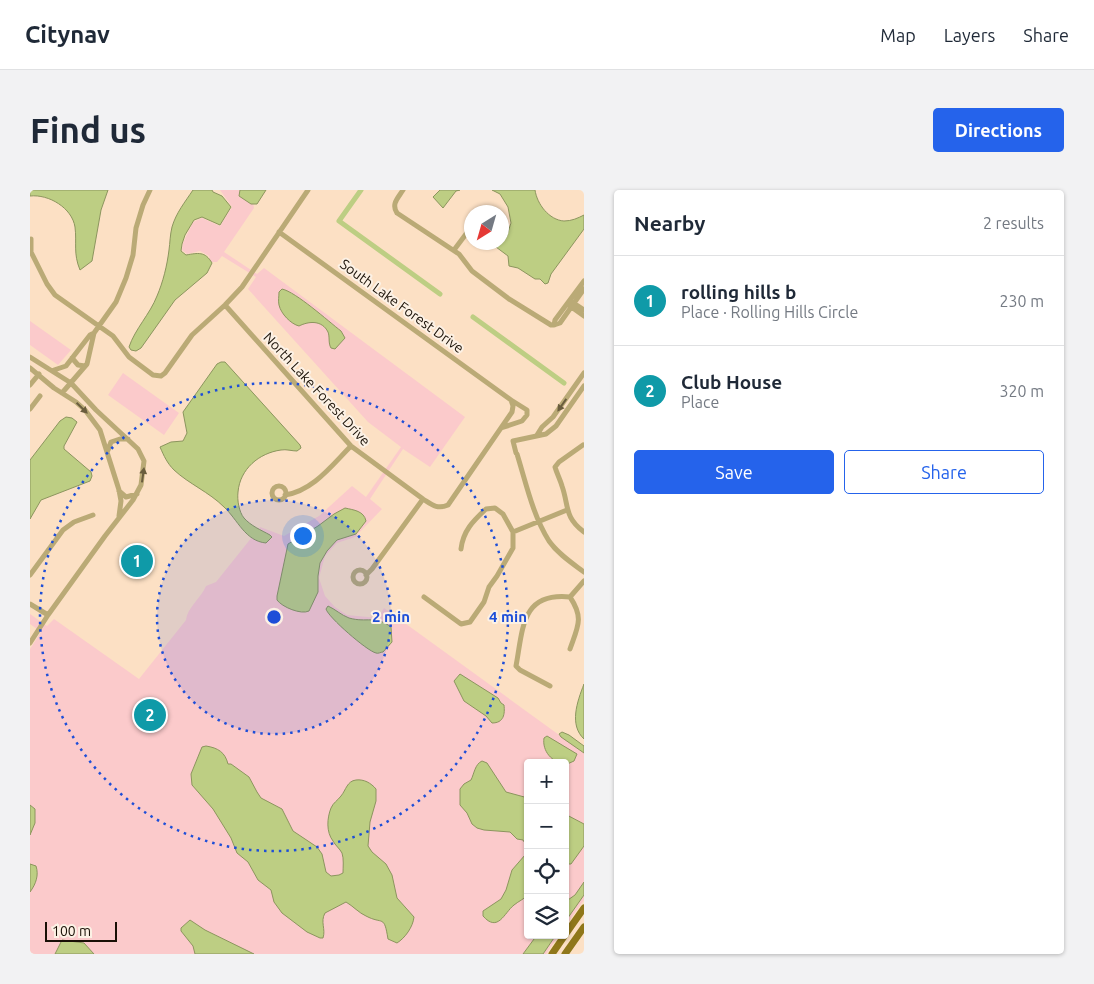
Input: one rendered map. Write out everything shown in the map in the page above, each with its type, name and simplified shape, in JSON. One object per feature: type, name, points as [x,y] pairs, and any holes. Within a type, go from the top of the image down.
[{"type":"main road","points":[[569,929],[584,908]]},
{"type":"main road","points":[[565,954],[584,927]]},
{"type":"main road","points":[[552,954],[562,939]]},
{"type":"street","points":[[53,370],[66,366],[90,335],[99,327],[116,302],[126,278],[133,254],[136,228],[150,190]]},
{"type":"street","points":[[31,239],[31,252],[47,284],[55,295],[112,336],[129,357],[154,375],[161,376],[192,335],[242,287],[308,190]]},
{"type":"street","points":[[403,190],[394,204],[396,213],[454,250],[472,271],[551,325],[560,324],[584,282]]},
{"type":"street","name":"South Lake Forest Drive","points":[[279,232],[526,410],[526,417],[519,422]]},
{"type":"street","points":[[454,250],[464,237]]},
{"type":"street","points":[[571,304],[584,290]]},
{"type":"street","points":[[571,304],[584,310]]},
{"type":"street","points":[[571,304],[584,316]]},
{"type":"street","name":"North Lake Forest Drive","points":[[225,305],[351,446],[435,507],[442,508],[448,505],[512,412]]},
{"type":"street","points":[[62,393],[90,359],[94,333]]},
{"type":"street","points":[[30,357],[71,382],[96,410],[129,439],[138,449],[144,461],[141,485],[137,494],[119,516],[30,643]]},
{"type":"street","points":[[72,358],[78,364],[85,366]]},
{"type":"street","points":[[30,368],[76,402],[92,418],[100,430],[119,490],[121,502],[119,516]]},
{"type":"street","points":[[537,435],[542,427],[553,418],[584,373]]},
{"type":"street","points":[[30,385],[39,374]]},
{"type":"street","points":[[584,386],[556,426],[546,434],[512,441],[539,520],[550,542],[584,572]]},
{"type":"street","points":[[30,409],[40,396]]},
{"type":"street","points":[[511,400],[514,418],[519,422]]},
{"type":"street","points":[[501,428],[519,422]]},
{"type":"street","points":[[108,452],[111,442],[129,439]]},
{"type":"street","points":[[584,444],[555,467],[563,487],[567,510],[571,518],[584,532]]},
{"type":"street","points":[[285,495],[294,494],[314,483],[351,446]]},
{"type":"street","points":[[119,490],[126,497],[137,494]]},
{"type":"street","points":[[366,575],[422,499]]},
{"type":"street","points":[[424,598],[461,624],[470,622],[484,602],[489,587],[513,548],[513,532],[503,514],[495,508],[486,509],[466,530],[462,538],[461,549]]},
{"type":"street","points":[[513,532],[567,510]]},
{"type":"street","points":[[30,575],[63,530],[74,522],[93,515]]},
{"type":"street","points":[[570,597],[584,581]]},
{"type":"street","points":[[550,686],[516,666],[524,623],[529,611],[537,602],[558,596],[570,597],[577,606],[580,619],[570,649]]},
{"type":"street","points":[[30,604],[48,615]]},
{"type":"shaded area","points":[[30,190],[108,190],[101,210],[92,261],[80,270],[76,253],[73,220],[64,208],[52,200],[45,197],[30,196]]},
{"type":"shaded area","points":[[193,190],[212,190],[222,196],[231,207],[220,225],[202,217],[194,220],[185,235],[181,251],[186,255],[198,253],[207,256],[212,263],[207,273],[175,300],[141,348],[136,351],[131,350],[129,347],[132,340],[154,303],[161,285],[167,262],[172,227],[181,208]]},
{"type":"shaded area","points":[[220,190],[263,190],[253,203],[254,208],[224,252],[257,274],[264,268],[465,417],[430,467],[403,449],[370,499],[382,509],[355,537],[337,543],[325,556],[319,578],[325,596],[335,607],[347,615],[378,618],[384,608],[584,753],[584,900],[569,921],[569,759],[524,759],[524,939],[556,939],[546,954],[30,954],[30,649],[41,632],[30,624],[30,614],[47,626],[54,619],[139,679],[186,620],[189,611],[206,586],[216,582],[260,527],[284,536],[319,516],[352,486],[366,497],[401,447],[368,422],[248,289],[256,277],[222,256],[217,262],[210,262],[209,256],[200,251],[187,254],[182,250],[183,243],[193,222],[202,218],[220,226],[232,207]]},
{"type":"shaded area","points":[[240,190],[266,190],[257,204],[251,204],[239,196]]},
{"type":"shaded area","points":[[440,190],[460,190],[456,191],[443,208],[433,197]]},
{"type":"shaded area","points":[[492,190],[535,190],[541,206],[553,218],[564,221],[584,215],[584,229],[551,274],[548,283],[545,284],[540,279],[535,279],[518,268],[509,266],[508,256],[500,250],[509,250],[509,229],[511,223],[509,205],[507,205],[500,194]]},
{"type":"shaded area","points":[[282,289],[303,301],[341,331],[345,338],[335,349],[331,348],[328,332],[322,325],[307,323],[299,326],[287,318],[282,312],[279,303],[279,292]]},
{"type":"shaded area","points":[[30,321],[71,350],[58,365],[30,345]]},
{"type":"shaded area","points":[[225,362],[301,448],[297,451],[283,450],[265,455],[252,464],[242,476],[238,492],[241,513],[256,528],[272,537],[266,543],[247,534],[218,502],[174,470],[160,447],[171,442],[183,441],[187,433],[183,412],[217,364]]},
{"type":"shaded area","points":[[123,373],[179,413],[164,435],[108,395]]},
{"type":"shaded area","points":[[66,417],[72,418],[77,422],[64,449],[91,472],[92,476],[90,481],[41,500],[30,519],[30,460],[60,421]]},
{"type":"shaded area","points":[[345,508],[361,513],[366,521],[356,534],[337,540],[327,551],[320,563],[318,592],[309,611],[292,610],[283,605],[277,600],[277,596],[288,544]]},
{"type":"shaded area","points":[[328,606],[349,618],[375,620],[385,623],[391,627],[392,642],[383,652],[371,651],[333,619],[326,609]]},
{"type":"shaded area","points":[[460,674],[498,698],[504,705],[504,715],[501,720],[492,723],[486,716],[464,701],[454,681]]},
{"type":"shaded area","points":[[584,684],[584,739],[577,727],[576,713]]},
{"type":"shaded area","points":[[562,732],[584,746],[584,753],[561,737],[559,734]]},
{"type":"shaded area","points":[[547,736],[577,754],[574,761],[569,763],[569,759],[552,759],[546,752],[544,738]]},
{"type":"shaded area","points":[[206,746],[220,751],[225,756],[228,764],[231,764],[249,777],[261,798],[282,809],[293,831],[317,847],[322,854],[326,872],[331,876],[343,873],[343,858],[328,829],[331,808],[353,781],[359,780],[370,783],[376,789],[376,801],[370,822],[368,846],[386,864],[392,875],[397,898],[414,917],[408,932],[403,938],[397,943],[388,939],[384,923],[363,915],[346,902],[325,913],[323,919],[323,938],[307,932],[282,913],[274,902],[271,890],[258,880],[248,862],[237,853],[231,838],[213,809],[192,785],[191,774],[202,747]]},
{"type":"shaded area","points":[[480,762],[487,763],[506,792],[524,797],[524,842],[517,839],[510,832],[477,828],[472,824],[467,813],[460,805],[460,789],[471,780]]},
{"type":"shaded area","points":[[30,805],[35,809],[35,823],[30,835]]},
{"type":"shaded area","points":[[569,816],[584,824],[584,846],[571,864],[569,864]]},
{"type":"shaded area","points":[[524,856],[524,898],[497,922],[488,921],[483,916],[483,911],[501,899],[512,870]]},
{"type":"shaded area","points":[[30,864],[36,866],[37,876],[30,892]]},
{"type":"shaded area","points":[[584,882],[584,895],[569,916],[569,899],[575,895]]},
{"type":"shaded area","points":[[190,920],[205,930],[254,954],[195,954],[193,946],[181,931],[181,928]]},
{"type":"shaded area","points":[[534,939],[553,939],[543,954],[523,954]]},
{"type":"shaded area","points":[[62,940],[84,943],[94,954],[55,954]]},
{"type":"waterway","points":[[361,190],[339,221],[440,294]]},
{"type":"waterway","points":[[473,317],[564,383]]},
{"type":"place","name":"rolling hills b","points":[[137,561]]},
{"type":"place","name":"Club House","points":[[150,715]]}]
